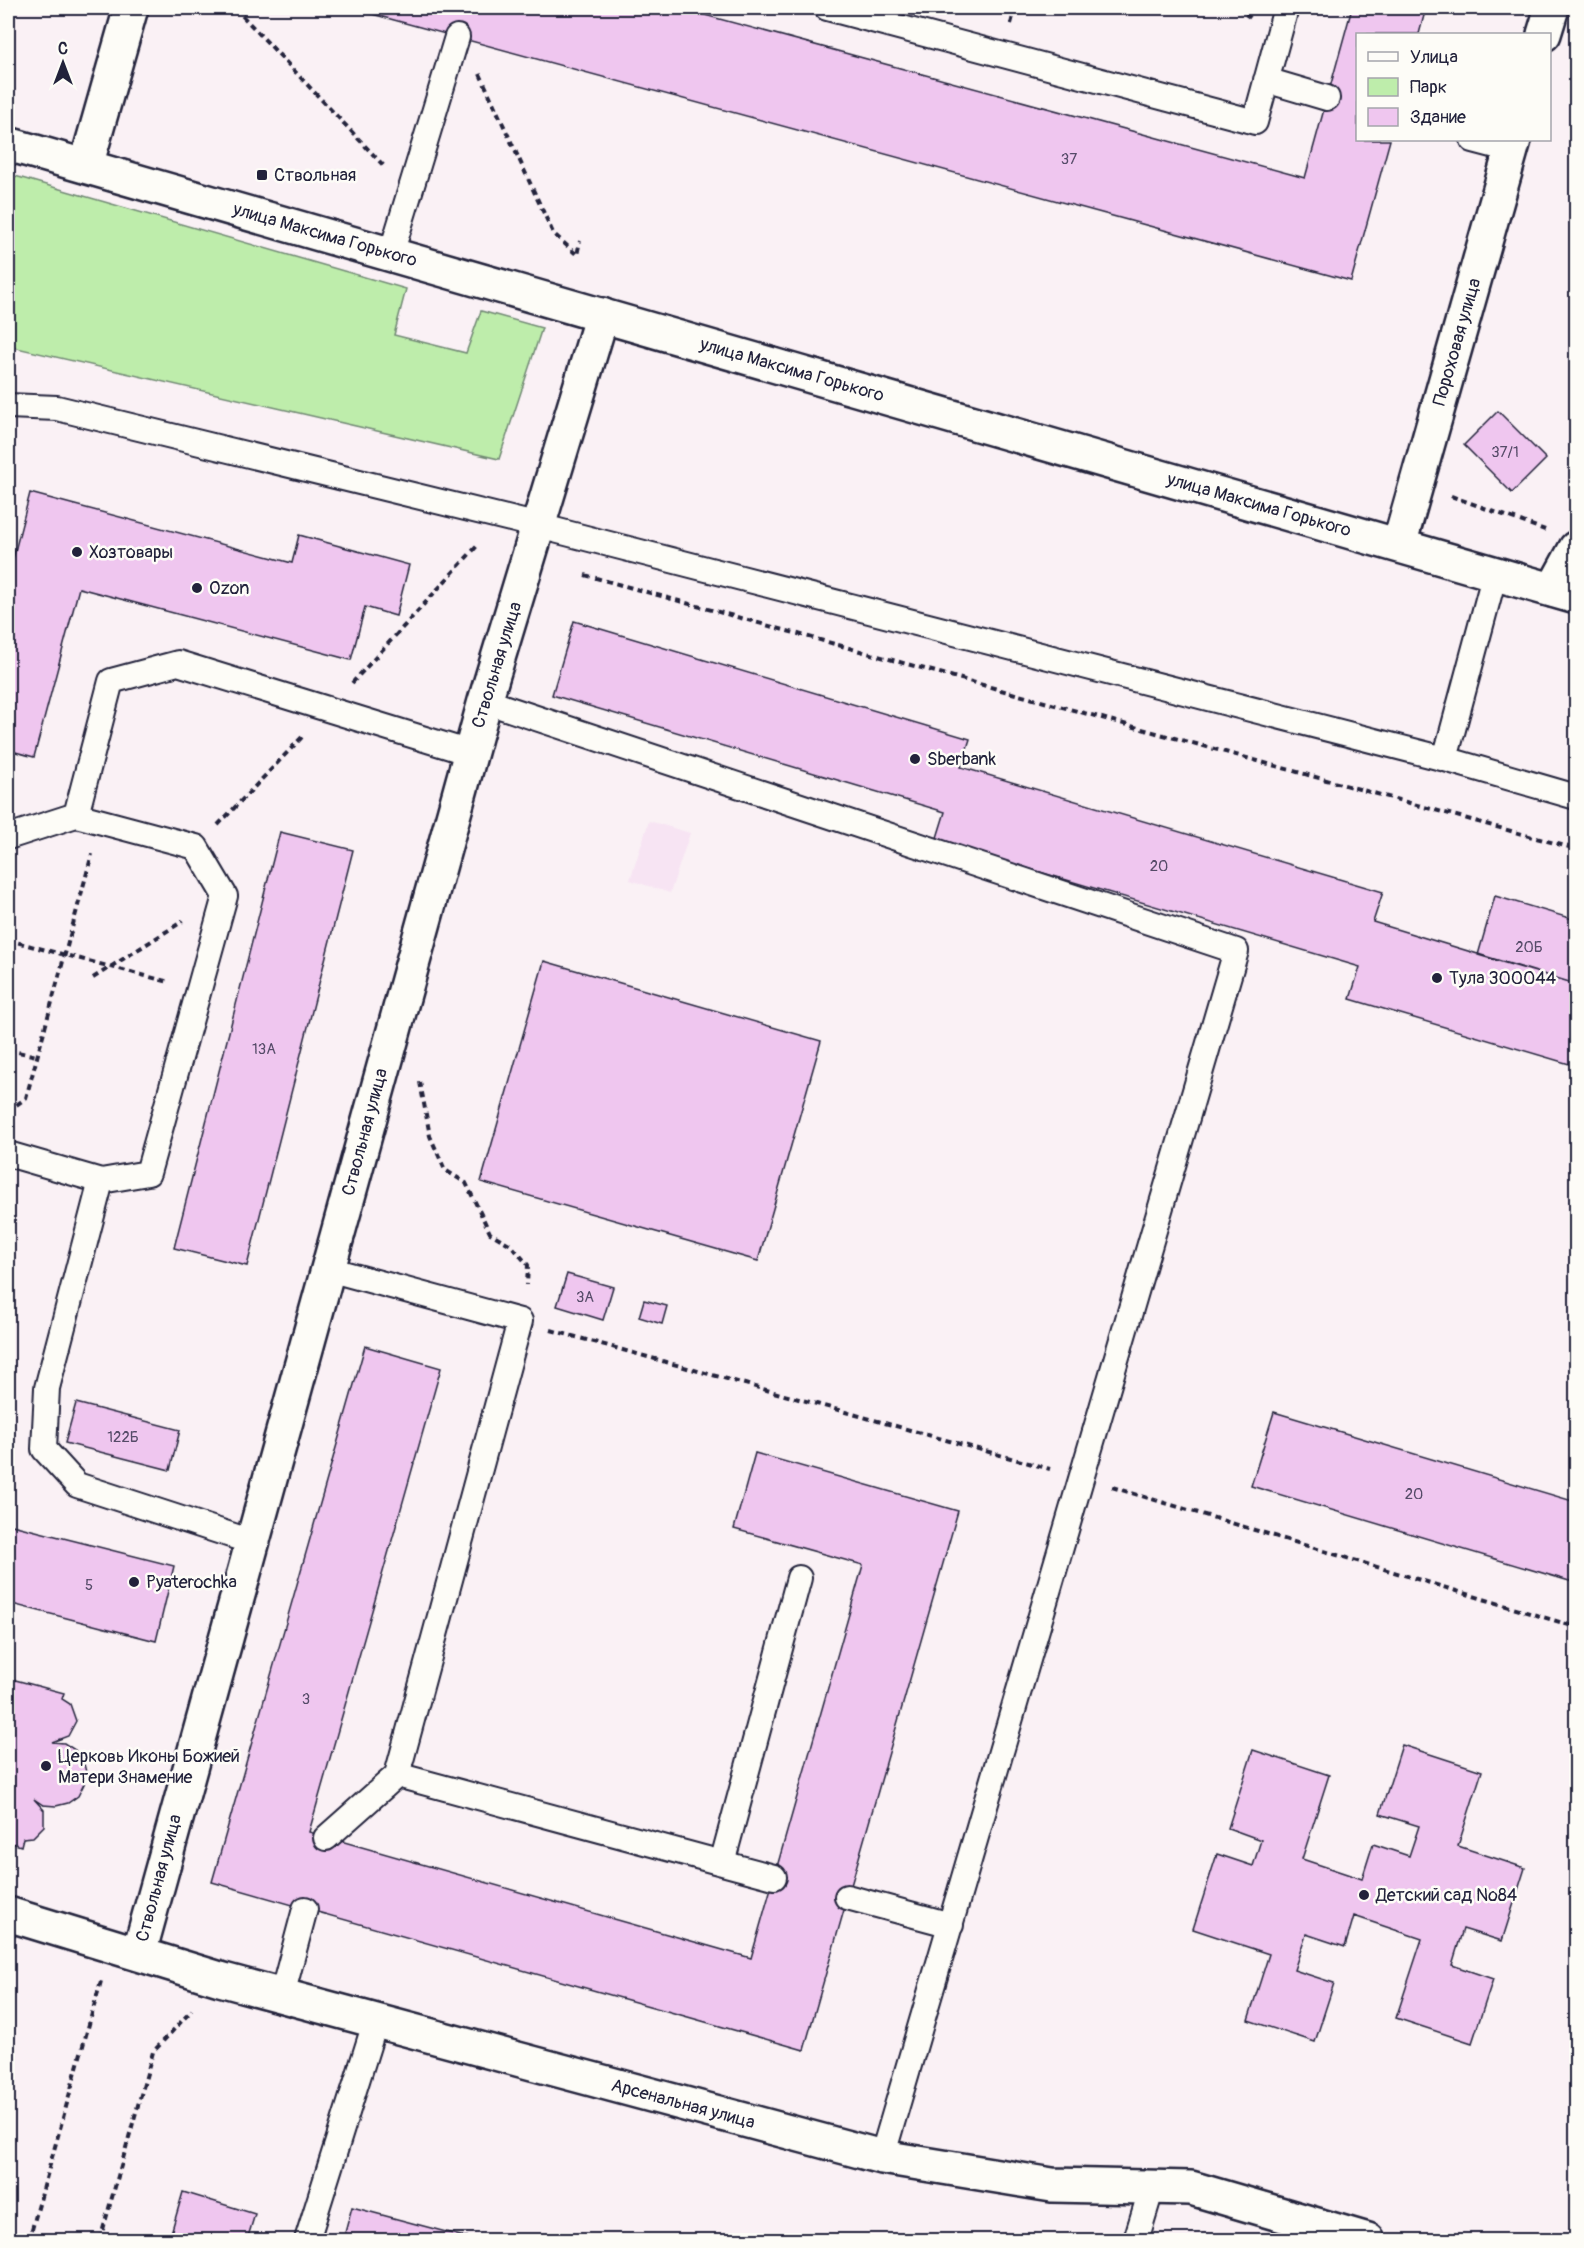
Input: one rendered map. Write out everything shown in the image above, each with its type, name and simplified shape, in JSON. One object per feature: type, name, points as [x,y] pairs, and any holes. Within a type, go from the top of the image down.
[{"type":"street","points":[[86,166],[131,8]]},
{"type":"street","points":[[1545,33],[1552,8]]},
{"type":"street","name":"улица Максима Горького","points":[[8,144],[1565,593]]},
{"type":"street","name":"Пороховая улица","points":[[1399,545],[1513,145]]},
{"type":"street","name":"Ствольная улица","points":[[125,1948],[252,1542],[470,753],[602,315]]},
{"type":"street","points":[[1565,593],[1566,541]]},
{"type":"street","name":"Арсенальная улица","points":[[8,1914],[220,1979],[882,2157],[1052,2185],[1191,2188],[1368,2241]]},
{"type":"lane","points":[[827,8],[1255,122],[1286,8]]},
{"type":"lane","points":[[391,254],[457,37]]},
{"type":"lane","points":[[1266,80],[1327,99]]},
{"type":"lane","points":[[1481,141],[1513,145]]},
{"type":"lane","points":[[8,406],[57,408],[539,526],[1445,759],[1576,797]]},
{"type":"lane","points":[[1445,759],[1495,573]]},
{"type":"lane","points":[[76,814],[111,681],[178,663],[470,753]]},
{"type":"lane","points":[[485,702],[1236,951],[882,2157]]},
{"type":"lane","points":[[8,837],[76,814],[196,847],[225,896],[148,1173],[101,1181],[8,1154]]},
{"type":"lane","points":[[101,1181],[47,1388],[44,1449],[77,1485],[252,1542]]},
{"type":"lane","points":[[326,1838],[397,1774],[520,1321],[328,1269]]},
{"type":"lane","points":[[722,1863],[799,1578]]},
{"type":"lane","points":[[397,1774],[774,1877]]},
{"type":"lane","points":[[847,1898],[951,1925]]},
{"type":"lane","points":[[282,1995],[305,1909]]},
{"type":"lane","points":[[307,2241],[376,2020]]},
{"type":"lane","points":[[1136,2241],[1152,2187]]},
{"type":"path","points":[[235,8],[410,192]]},
{"type":"path","points":[[457,37],[483,78],[553,233],[577,255],[580,242]]},
{"type":"path","points":[[1416,484],[1566,541]]},
{"type":"path","points":[[478,545],[1576,849]]},
{"type":"path","points":[[8,1111],[26,1098],[100,821]]},
{"type":"path","points":[[93,978],[110,965],[225,896]]},
{"type":"path","points":[[8,939],[199,990]]},
{"type":"path","points":[[388,1049],[419,1078],[430,1136],[445,1170],[466,1183],[490,1233],[511,1245],[528,1265],[527,1285]]},
{"type":"path","points":[[8,1050],[37,1056]]},
{"type":"path","name":"Ствольная улица","points":[[28,2241],[125,1948]]},
{"type":"path","points":[[100,2241],[153,2052],[220,1979]]},
{"type":"shaded area","points":[[649,821],[690,833],[670,893],[630,880]]},
{"type":"green space","points":[[8,174],[406,289],[394,335],[466,353],[481,311],[542,328],[499,459],[8,346]]},
{"type":"building","points":[[350,8],[679,8],[1305,178],[1352,8],[1426,8],[1419,33],[1356,33],[1356,141],[1390,141],[1351,281]]},
{"type":"building","points":[[1498,411],[1546,459],[1512,493],[1464,445]]},
{"type":"building","points":[[30,493],[292,563],[299,535],[409,565],[396,616],[365,607],[351,660],[79,588],[34,757],[8,750],[8,578]]},
{"type":"building","points":[[574,621],[970,739],[961,767],[1383,892],[1373,922],[1576,984],[1576,1066],[1350,999],[1360,967],[936,841],[945,812],[552,695]]},
{"type":"building","points":[[280,832],[353,850],[247,1266],[174,1248]]},
{"type":"building","points":[[1495,896],[1576,920],[1576,984],[1478,955]]},
{"type":"building","points":[[544,961],[821,1041],[758,1261],[481,1182]]},
{"type":"building","points":[[567,1274],[613,1287],[603,1320],[557,1306]]},
{"type":"building","points":[[644,1300],[667,1306],[662,1324],[639,1317]]},
{"type":"building","points":[[365,1346],[441,1368],[309,1832],[751,1958],[863,1565],[734,1529],[755,1453],[958,1511],[804,2050],[212,1882]]},
{"type":"building","points":[[76,1403],[180,1430],[170,1470],[65,1443]]},
{"type":"building","points":[[1274,1412],[1576,1502],[1576,1583],[1251,1486]]},
{"type":"building","points":[[8,1524],[174,1566],[156,1641],[8,1603]]},
{"type":"building","name":"Церковь Иконы Божией Матери Знамение","points":[[8,1678],[64,1693],[62,1699],[70,1704],[76,1721],[68,1736],[52,1742],[64,1743],[75,1750],[83,1760],[86,1772],[84,1784],[78,1796],[68,1803],[56,1806],[43,1805],[34,1799],[44,1810],[44,1826],[33,1837],[23,1838],[21,1846],[8,1842]]},
{"type":"building","points":[[1402,1745],[1482,1771],[1458,1846],[1525,1868],[1502,1941],[1463,1929],[1452,1965],[1493,1979],[1472,2043],[1396,2018],[1422,1939],[1354,1916],[1345,1947],[1306,1934],[1294,1970],[1334,1983],[1315,2042],[1248,2020],[1269,1954],[1193,1929],[1217,1854],[1253,1866],[1261,1840],[1228,1828],[1253,1750],[1329,1775],[1302,1859],[1362,1879],[1373,1844],[1409,1856],[1419,1826],[1380,1814]]},
{"type":"building","points":[[183,2192],[255,2214],[247,2240],[169,2240]]},
{"type":"building","points":[[352,2207],[476,2240],[343,2240]]},
{"type":"place","name":"Ствольная","points":[[262,175]]},
{"type":"place","name":"Хозтовары","points":[[77,552]]},
{"type":"place","name":"Ozon","points":[[197,588]]},
{"type":"place","name":"Sberbank","points":[[915,759]]},
{"type":"place","name":"Тула 300044","points":[[1437,978]]},
{"type":"place","name":"Pyaterochka","points":[[134,1582]]},
{"type":"place","name":"Церковь Иконы Божией Матери Знамение","points":[[46,1766]]},
{"type":"place","name":"Детский сад №84","points":[[1364,1895]]}]
